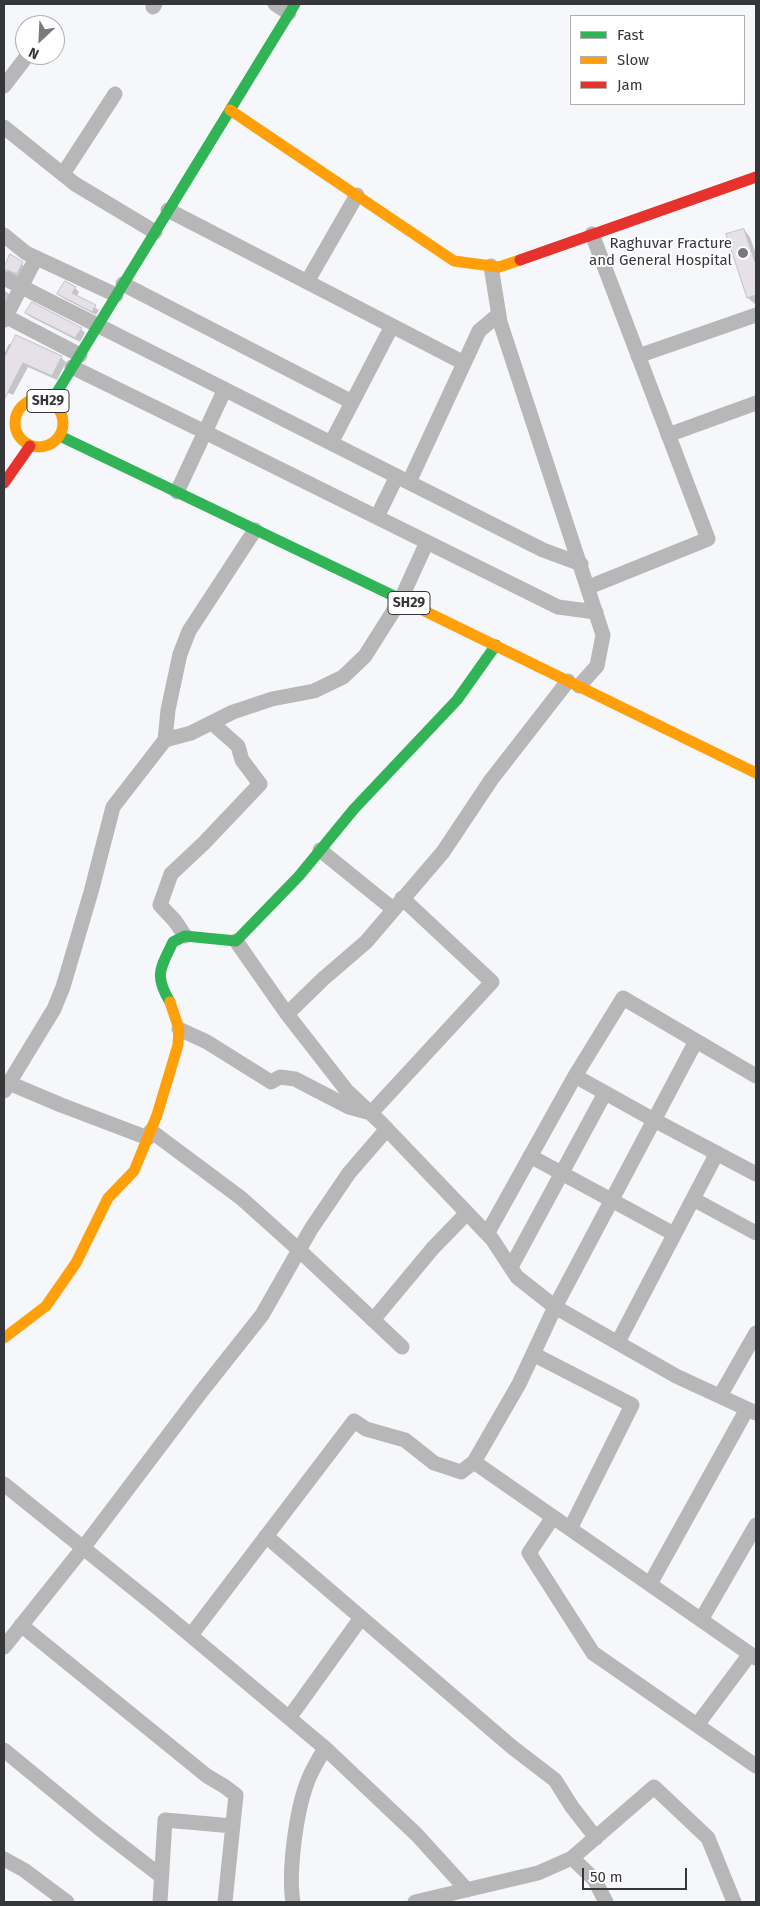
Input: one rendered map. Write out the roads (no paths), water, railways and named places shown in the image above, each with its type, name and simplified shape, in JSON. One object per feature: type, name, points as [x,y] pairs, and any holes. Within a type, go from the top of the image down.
[{"type":"street","points":[[50,402],[292,8],[275,4]]},
{"type":"street","points":[[4,86],[19,65]]},
{"type":"street","points":[[63,174],[115,94]]},
{"type":"street","points":[[230,110],[454,261],[491,266],[499,267],[756,177]]},
{"type":"street","points":[[4,127],[75,184],[155,232]]},
{"type":"street","points":[[307,282],[357,195]]},
{"type":"street","points":[[168,210],[464,363]]},
{"type":"street","points":[[589,587],[708,539],[592,234]]},
{"type":"street","points":[[4,235],[26,253],[36,258],[119,290],[352,402]]},
{"type":"street","points":[[36,258],[5,318],[76,361],[205,432],[558,607],[596,612]]},
{"type":"street","points":[[287,1014],[322,980],[366,942],[442,852],[491,780],[574,684],[597,666],[603,635],[589,587],[498,314],[491,266]]},
{"type":"street","points":[[4,278],[543,550],[581,564]]},
{"type":"street","points":[[377,517],[403,479],[479,331],[498,314]]},
{"type":"street","points":[[638,356],[756,315]]},
{"type":"street","points":[[331,443],[392,326]]},
{"type":"street","points":[[177,492],[225,390]]},
{"type":"street","name":"SH29","points":[[30,446],[23,442],[15,428],[14,420],[16,413],[28,402],[35,399],[43,399],[50,402],[61,413],[63,429],[60,436],[401,599],[756,773]]},
{"type":"street","points":[[668,435],[756,403]]},
{"type":"street","name":"SH29","points":[[4,408],[16,413]]},
{"type":"street","points":[[4,484],[30,446],[38,448],[47,447],[60,436]]},
{"type":"street","points":[[255,530],[189,631],[180,654],[168,710],[165,740],[113,807],[91,892],[63,987],[54,1009],[6,1087],[149,1134],[241,1198],[402,1347]]},
{"type":"street","points":[[165,740],[191,733],[233,712],[272,699],[314,690],[343,677],[365,656],[401,599],[427,542]]},
{"type":"street","points":[[236,942],[299,876],[354,809],[457,700],[496,645]]},
{"type":"street","points":[[185,936],[175,921],[160,905],[171,874],[204,843],[260,784],[242,760],[238,746],[212,723]]},
{"type":"street","points":[[320,850],[397,903],[492,982],[371,1113]]},
{"type":"street","points":[[4,1338],[46,1306],[76,1263],[108,1198],[134,1171],[157,1116],[178,1045],[179,1029],[173,1008],[161,987],[160,975],[173,942],[185,936],[236,942],[287,1014],[347,1090],[488,1234],[517,1277],[555,1307],[676,1376],[752,1411],[650,1584]]},
{"type":"street","points":[[488,1234],[575,1076],[623,998],[756,1076]]},
{"type":"street","points":[[179,1029],[208,1042],[271,1082],[280,1077],[294,1079],[349,1107],[371,1113]]},
{"type":"street","points":[[191,1635],[354,1421],[366,1429],[405,1440],[434,1463],[461,1472],[474,1462],[520,1384],[555,1307],[696,1041]]},
{"type":"street","points":[[575,1076],[756,1174]]},
{"type":"street","points":[[511,1267],[604,1093]]},
{"type":"street","points":[[4,1646],[13,1627],[83,1548],[262,1315],[299,1250],[348,1173],[387,1129]]},
{"type":"street","points":[[618,1342],[717,1153]]},
{"type":"street","points":[[530,1156],[674,1234]]},
{"type":"street","points":[[693,1199],[756,1233]]},
{"type":"street","points":[[373,1320],[433,1248],[467,1213]]},
{"type":"street","points":[[720,1396],[751,1353],[756,1333]]},
{"type":"street","points":[[533,1354],[632,1405],[570,1529]]},
{"type":"street","points":[[474,1462],[753,1656],[697,1725]]},
{"type":"street","points":[[4,1484],[191,1635],[325,1748],[417,1835],[467,1890]]},
{"type":"street","points":[[553,1517],[529,1553],[593,1653],[756,1766]]},
{"type":"street","points":[[701,1620],[756,1526]]},
{"type":"street","points":[[266,1536],[512,1747],[555,1780],[572,1807],[596,1838]]},
{"type":"street","points":[[289,1718],[361,1618]]},
{"type":"street","points":[[13,1627],[207,1776],[236,1795],[224,1902]]},
{"type":"street","points":[[293,1902],[291,1888],[296,1830],[307,1783],[325,1748]]},
{"type":"street","points":[[4,1750],[100,1830],[161,1876]]},
{"type":"street","points":[[415,1902],[538,1873],[572,1858],[654,1787],[708,1838],[734,1902]]},
{"type":"street","points":[[160,1902],[165,1820],[233,1826]]},
{"type":"street","points":[[572,1858],[594,1879],[606,1902]]},
{"type":"street","points":[[4,1859],[24,1870],[67,1902]]},
{"type":"place","name":"Raghuvar Fracture and General Hospital","points":[[743,253]]}]
